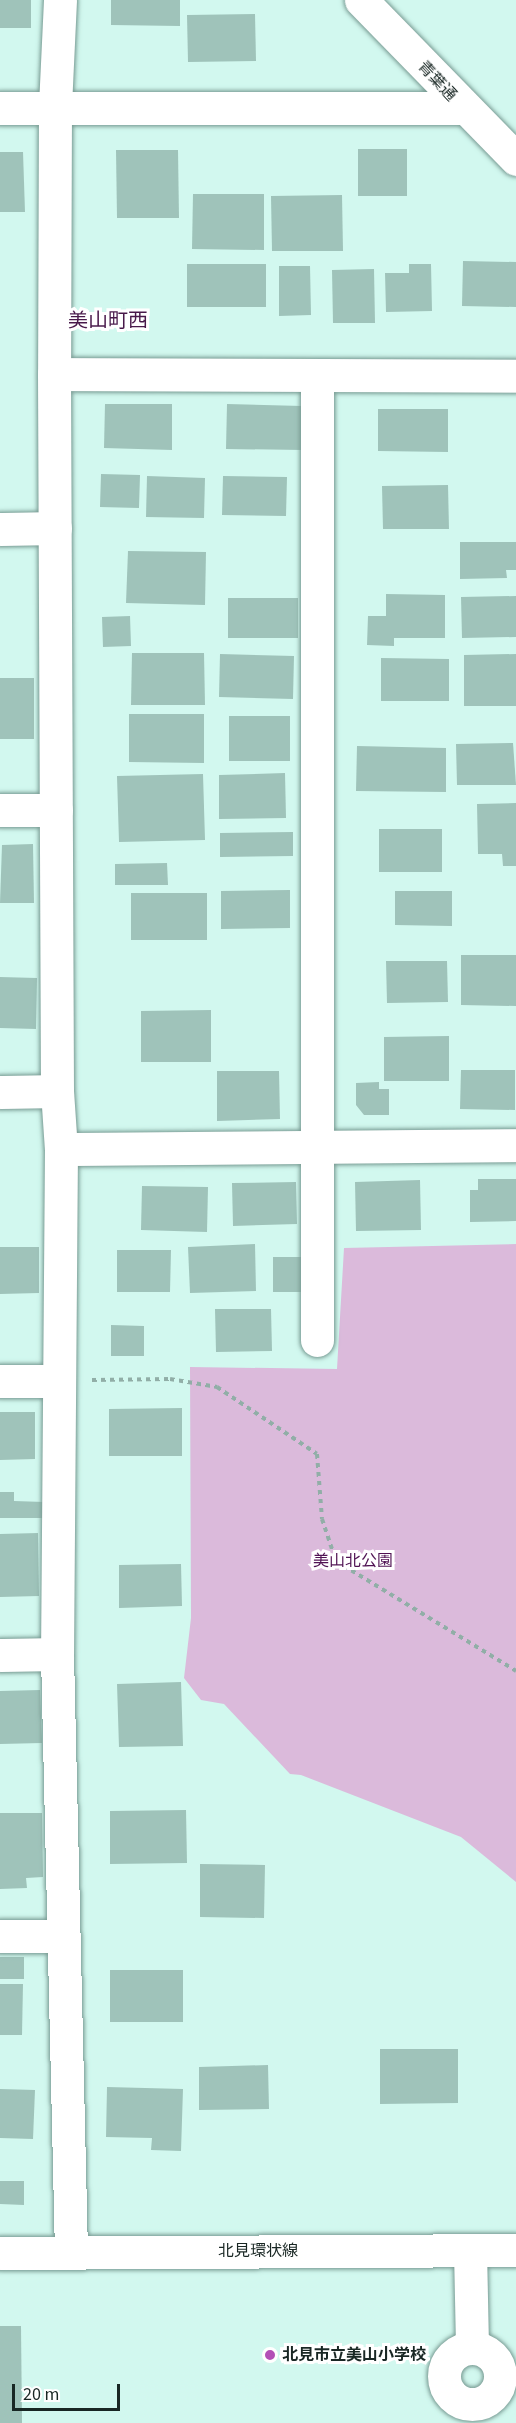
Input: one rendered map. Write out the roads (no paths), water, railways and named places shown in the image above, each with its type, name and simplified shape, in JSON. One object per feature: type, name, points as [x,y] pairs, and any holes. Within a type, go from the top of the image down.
[{"type":"street","points":[[60,0],[55,108],[54,374],[57,1091],[61,1149],[57,1654],[60,1936],[71,2252]]},
{"type":"street","name":"青葉通","points":[[361,0],[463,108],[516,159]]},
{"type":"street","points":[[0,108],[463,108]]},
{"type":"street","points":[[54,374],[317,377],[516,376]]},
{"type":"street","points":[[317,377],[317,1340]]},
{"type":"street","points":[[0,529],[54,528]]},
{"type":"street","points":[[0,810],[56,810]]},
{"type":"street","points":[[0,1092],[57,1091]]},
{"type":"street","points":[[61,1149],[516,1145]]},
{"type":"street","points":[[0,1381],[58,1381]]},
{"type":"street","points":[[0,1655],[57,1654]]},
{"type":"street","points":[[0,1936],[60,1936]]},
{"type":"street","points":[[470,2250],[472,2346]]},
{"type":"street","name":"北見環状線","points":[[0,2253],[516,2250]]},
{"type":"street","points":[[472,2346],[491,2354],[508,2371],[498,2390],[483,2403],[463,2404],[447,2391],[443,2372],[453,2354],[472,2346]]},
{"type":"place","name":"北見市立美山小学校","points":[[270,2355]]},
{"type":"district","name":"美山町西","points":[[108,321]]},
{"type":"park label","name":"美山北公園","points":[[353,1561]]}]
